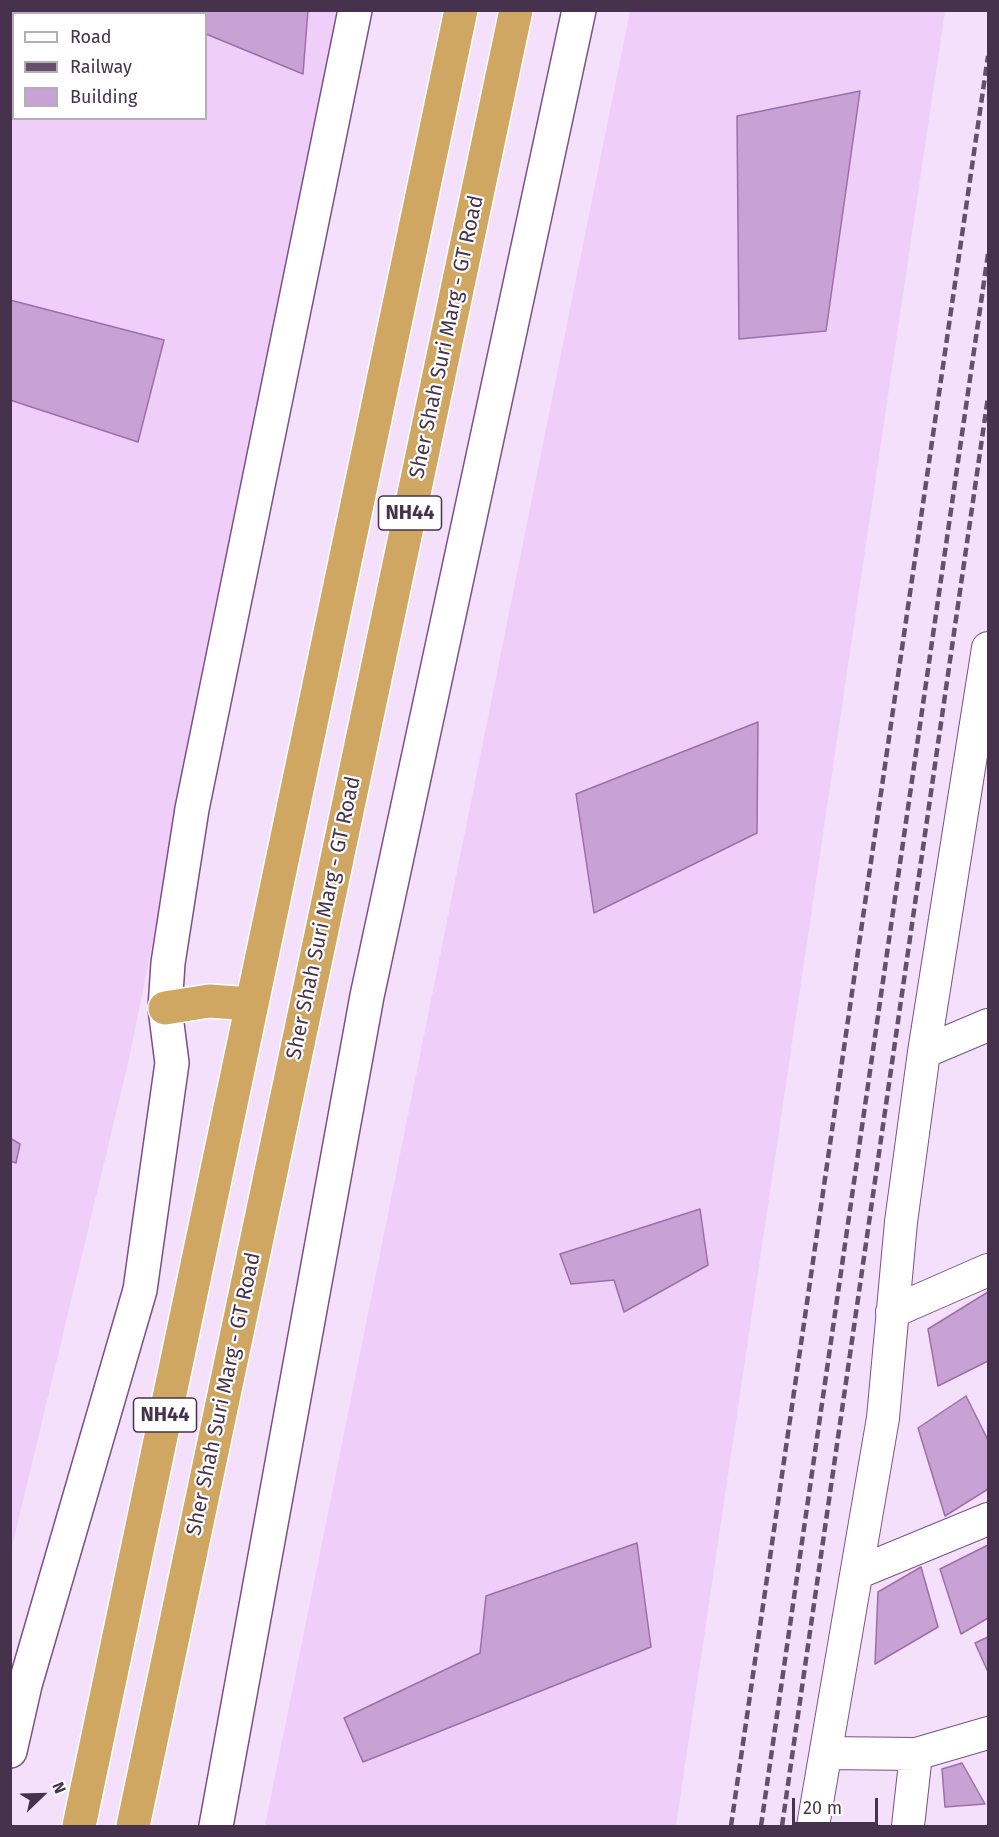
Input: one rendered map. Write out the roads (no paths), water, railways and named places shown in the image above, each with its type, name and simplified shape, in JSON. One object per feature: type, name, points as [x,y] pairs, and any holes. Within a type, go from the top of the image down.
[{"type":"highway","name":"NH44","points":[[79,1827],[461,10]]},
{"type":"highway","name":"Sher Shah Suri Marg - GT Road","points":[[133,1827],[518,16]]},
{"type":"highway","points":[[165,1008],[209,1001],[252,1004]]},
{"type":"street","points":[[10,1750],[25,1685],[140,1290],[172,1063],[165,1008],[168,963],[192,809],[355,10]]},
{"type":"street","points":[[216,1827],[367,996],[579,10]]},
{"type":"street","points":[[813,1827],[882,1418],[901,1222],[924,1052],[988,648]]},
{"type":"street","points":[[924,1052],[988,1025]]},
{"type":"street","points":[[892,1312],[988,1270]]},
{"type":"street","points":[[857,1573],[988,1519]]},
{"type":"street","points":[[826,1754],[916,1754],[985,1744]]},
{"type":"street","points":[[908,1827],[916,1754]]},
{"type":"railway","points":[[731,1826],[988,56]]},
{"type":"railway","points":[[761,1826],[988,254]]},
{"type":"railway","points":[[782,1826],[988,397]]}]
